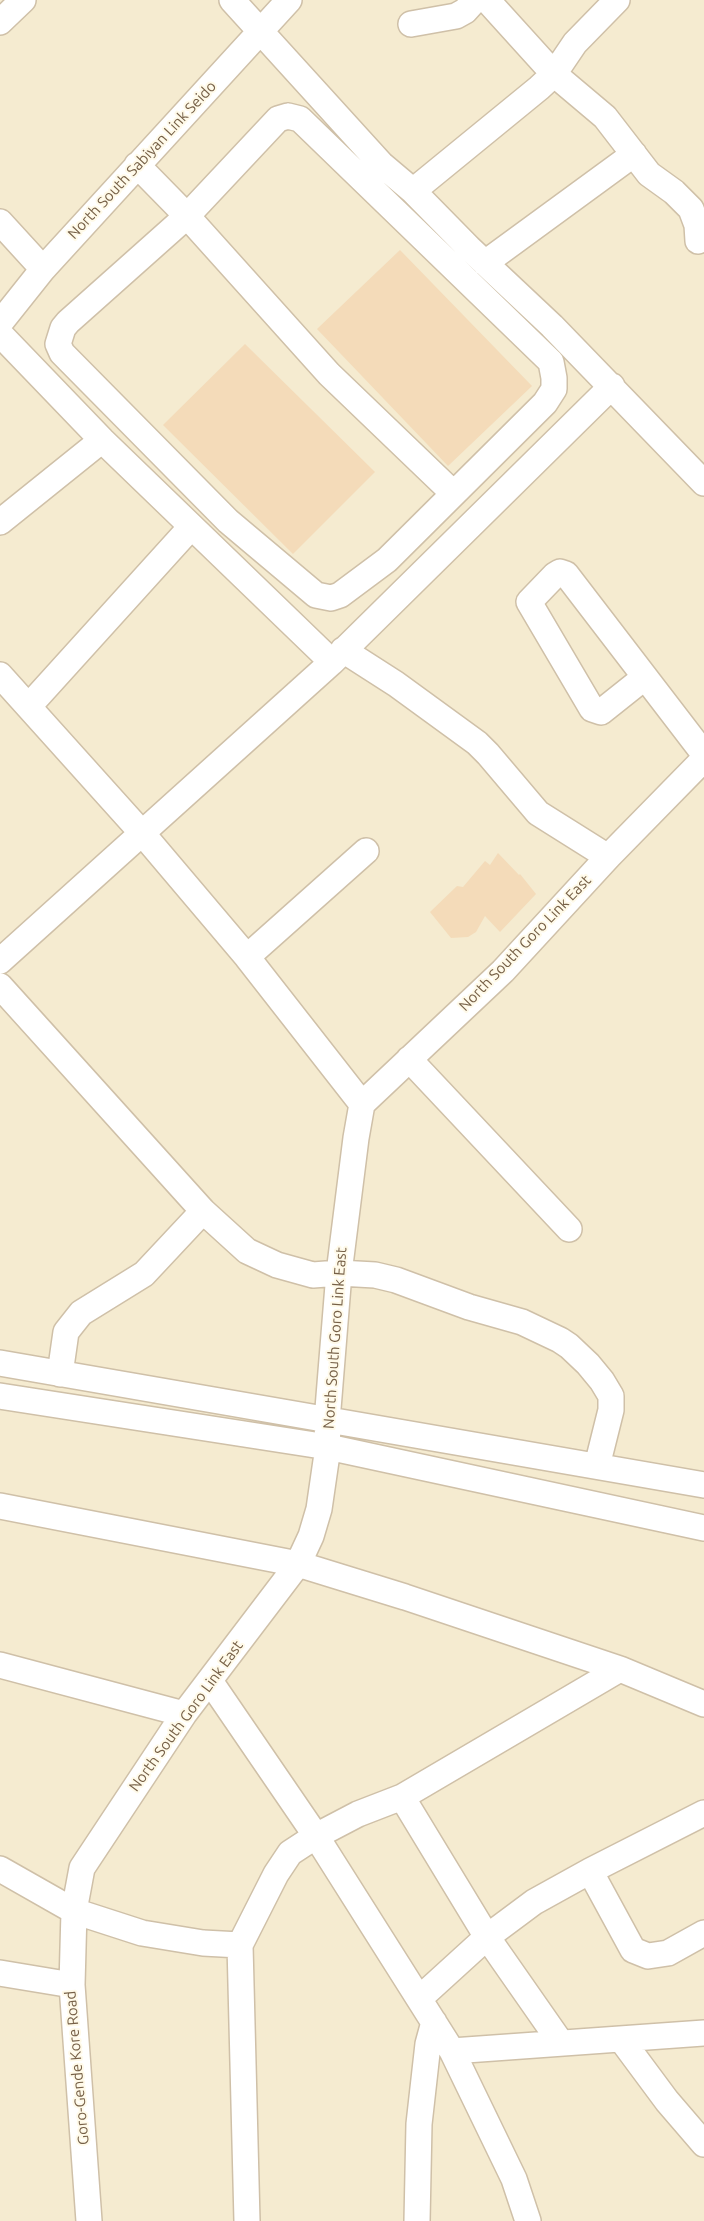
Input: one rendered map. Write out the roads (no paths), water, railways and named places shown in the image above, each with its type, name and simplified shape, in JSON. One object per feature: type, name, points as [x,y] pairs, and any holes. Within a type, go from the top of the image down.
[{"type":"street","points":[[0,22],[23,0]]},
{"type":"street","points":[[232,0],[381,164],[414,191],[485,263],[552,326],[704,483]]},
{"type":"street","name":"North South Sabiyan Link Seido","points":[[0,323],[43,268],[288,0]]},
{"type":"street","points":[[410,24],[456,16],[465,11],[474,0]]},
{"type":"street","points":[[487,0],[554,74],[605,117],[650,174],[674,192],[691,209],[697,225],[698,241]]},
{"type":"street","points":[[414,191],[503,119],[554,74],[575,42],[617,0]]},
{"type":"street","points":[[288,116],[300,119],[551,362],[554,389],[545,403],[453,493],[387,560],[340,595],[322,598],[228,521],[62,353],[58,344],[63,328],[186,216],[278,119],[288,116]]},
{"type":"street","points":[[485,263],[634,154]]},
{"type":"street","points":[[137,165],[186,216],[329,374],[453,493]]},
{"type":"street","points":[[0,222],[43,268]]},
{"type":"street","points":[[0,334],[102,440],[191,527],[337,656],[477,743],[538,813],[608,858]]},
{"type":"street","points":[[0,961],[337,656],[612,386]]},
{"type":"street","points":[[0,522],[102,440]]},
{"type":"street","points":[[29,706],[191,527]]},
{"type":"street","points":[[644,677],[601,712],[592,709],[529,602],[555,575],[563,572],[704,754]]},
{"type":"street","points":[[0,675],[142,832],[247,957],[362,1104]]},
{"type":"street","name":"North South Goro Link East","points":[[72,1985],[74,1911],[82,1868],[184,1714],[298,1564],[311,1536],[319,1509],[328,1446],[327,1421],[338,1273],[362,1104],[503,971],[608,858],[704,759]]},
{"type":"street","points":[[247,957],[366,851]]},
{"type":"street","points":[[0,986],[203,1211],[248,1250],[277,1265],[313,1276],[338,1273],[375,1275],[396,1280],[470,1307],[522,1322],[560,1340],[588,1364],[602,1381],[610,1396],[611,1410],[597,1466]]},
{"type":"street","points":[[409,1059],[569,1228]]},
{"type":"street","points":[[60,1374],[66,1332],[82,1313],[144,1274],[203,1211]]},
{"type":"street","points":[[3,1358],[60,1374],[704,1485]]},
{"type":"street","points":[[0,1396],[328,1446],[704,1528]]},
{"type":"street","points":[[0,1506],[298,1564],[405,1597],[620,1669],[704,1704]]},
{"type":"street","points":[[247,2221],[240,1945],[276,1874],[290,1853],[316,1836],[358,1814],[402,1797],[620,1669]]},
{"type":"street","points":[[3,1671],[184,1714]]},
{"type":"street","points":[[210,1682],[316,1836],[452,2051],[514,2179],[528,2221]]},
{"type":"street","points":[[402,1797],[487,1936],[561,2043]]},
{"type":"street","points":[[420,1998],[487,1936],[534,1902],[704,1813]]},
{"type":"street","points":[[0,1869],[74,1911],[142,1933],[203,1943],[240,1945]]},
{"type":"street","points":[[590,1871],[634,1950],[648,1956],[668,1952],[704,1932]]},
{"type":"street","name":"Goro-Gende Kore Road","points":[[0,1973],[72,1985],[89,2221]]},
{"type":"street","points":[[417,2221],[419,2124],[428,2044],[434,2022]]},
{"type":"street","points":[[452,2051],[704,2033]]},
{"type":"street","points":[[621,2039],[666,2100],[704,2144]]}]
